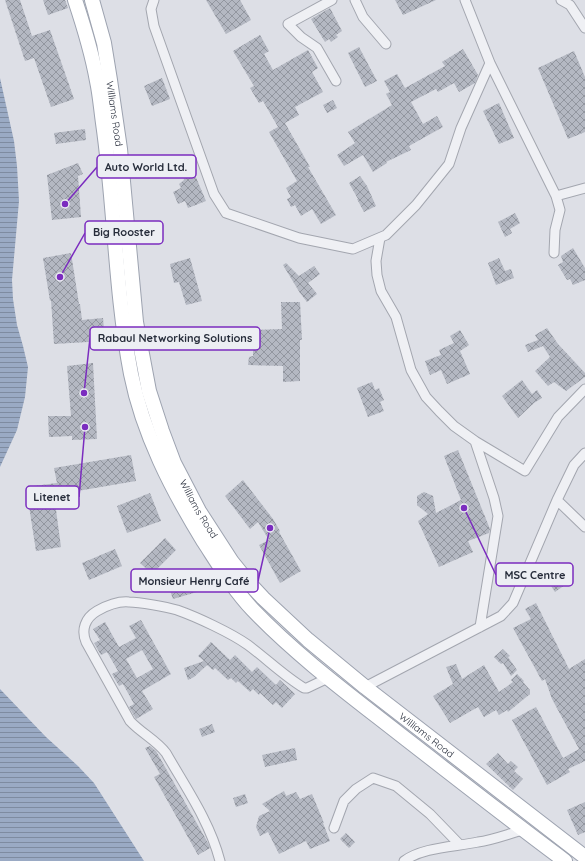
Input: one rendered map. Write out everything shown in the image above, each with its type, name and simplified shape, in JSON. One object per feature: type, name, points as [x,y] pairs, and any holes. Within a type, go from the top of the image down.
[{"type":"main road","name":"Williams Road","points":[[75,0],[91,52],[98,83],[107,151],[122,320],[131,375],[148,432],[164,469],[186,513],[220,568],[253,609],[279,635],[328,678],[565,861]]},
{"type":"main road","name":"Williams Road","points":[[92,0],[104,43],[120,149],[136,322],[149,391],[174,463],[199,511],[236,567],[263,598],[308,640],[365,687],[585,857]]},
{"type":"street","points":[[154,0],[151,9],[154,26],[214,194],[226,213],[299,238],[353,249],[386,235],[416,206],[449,164],[461,128],[490,63]]},
{"type":"street","points":[[332,0],[288,24],[301,37],[317,48],[336,81]]},
{"type":"street","points":[[355,0],[362,17],[386,44]]},
{"type":"street","points":[[465,0],[490,63],[556,196],[560,210],[555,230],[554,253]]},
{"type":"street","points":[[561,0],[570,5],[585,28]]},
{"type":"street","points":[[556,196],[585,188]]},
{"type":"street","points":[[380,238],[376,261],[377,275],[381,291],[396,317],[411,370],[426,397],[454,426],[525,472],[558,417],[585,389]]},
{"type":"street","points":[[475,441],[494,498],[498,516],[480,627]]},
{"type":"street","points":[[365,687],[501,616],[513,603],[557,500],[574,465],[585,452]]},
{"type":"street","points":[[557,500],[585,527]]},
{"type":"street","points":[[220,861],[215,843],[205,821],[166,753],[159,745],[130,722],[86,642],[83,632],[86,622],[94,612],[118,603],[128,602],[176,610],[216,627],[247,645],[304,688],[328,678]]},
{"type":"street","points":[[334,828],[344,801],[356,788],[373,778],[396,786],[430,814],[460,845]]},
{"type":"street","points":[[404,861],[420,852],[480,842],[523,830]]},
{"type":"water","points":[[0,78],[14,141],[17,166],[19,201],[12,280],[13,299],[17,325],[28,367],[25,397],[17,430],[0,467]]},
{"type":"water","points":[[0,689],[46,737],[78,766],[94,783],[144,861],[0,861]]},
{"type":"building","points":[[5,0],[20,0],[32,36],[50,30],[74,99],[51,107],[34,58],[25,61]]},
{"type":"building","points":[[43,0],[65,0],[68,8],[48,15]]},
{"type":"building","points":[[206,0],[240,0],[251,20],[226,34]]},
{"type":"building","points":[[395,0],[436,0],[403,15]]},
{"type":"building","points":[[330,8],[342,31],[336,35],[338,37],[331,42],[329,39],[325,42],[311,19]]},
{"type":"building","points":[[260,35],[269,51],[264,54],[273,70],[308,50],[318,68],[312,72],[323,92],[295,107],[299,115],[285,123],[310,167],[308,167],[336,215],[321,224],[312,209],[301,216],[295,205],[291,207],[287,199],[291,197],[286,188],[297,181],[269,132],[278,127],[263,101],[259,103],[250,88],[254,86],[233,51]]},
{"type":"building","points":[[359,47],[377,81],[365,87],[348,53]]},
{"type":"building","points":[[463,49],[478,75],[475,83],[459,92],[454,83],[438,92],[436,89],[411,102],[423,124],[437,116],[443,127],[409,146],[411,150],[386,162],[387,163],[373,172],[363,155],[344,166],[337,155],[355,143],[348,132],[392,105],[386,94],[390,92],[384,81],[397,74],[405,88],[445,66],[442,62]]},
{"type":"building","points":[[574,51],[585,77],[585,132],[568,139],[538,68]]},
{"type":"building","points":[[162,78],[170,99],[152,106],[144,86]]},
{"type":"building","points":[[333,100],[337,108],[327,113],[323,105]]},
{"type":"building","points":[[499,103],[514,138],[499,144],[483,111]]},
{"type":"building","points":[[85,129],[86,140],[56,144],[54,133]]},
{"type":"building","points":[[78,163],[83,174],[78,176],[81,217],[52,220],[47,175]]},
{"type":"building","points":[[190,172],[192,176],[195,175],[206,201],[188,208],[185,201],[178,204],[173,192],[181,188],[179,184],[184,180],[183,176]]},
{"type":"building","points":[[360,176],[367,186],[376,206],[364,212],[349,183]]},
{"type":"building","points":[[515,213],[520,223],[510,229],[512,233],[505,237],[498,222]]},
{"type":"building","points":[[573,248],[585,268],[585,280],[573,285],[570,279],[567,280],[558,265],[563,262],[561,256]]},
{"type":"building","points":[[71,253],[82,320],[103,318],[105,341],[54,344],[51,300],[50,301],[43,258]]},
{"type":"building","points":[[190,258],[202,301],[186,305],[179,282],[174,283],[170,264]]},
{"type":"building","points":[[499,258],[505,271],[511,269],[514,278],[496,285],[488,263]]},
{"type":"building","points":[[286,263],[299,276],[314,266],[320,274],[308,283],[317,294],[307,302],[283,265]]},
{"type":"building","points":[[281,302],[300,302],[302,340],[300,340],[300,381],[283,382],[283,366],[248,365],[249,357],[253,356],[253,330],[282,329]]},
{"type":"building","points":[[547,328],[558,344],[585,373],[585,377],[566,391],[554,382],[548,386],[535,371],[550,357],[543,346],[528,352],[525,345],[538,340],[535,335]]},
{"type":"building","points":[[460,330],[469,345],[460,351],[470,374],[447,384],[441,370],[430,375],[425,361],[441,355],[439,350],[454,343],[450,336]]},
{"type":"building","points":[[93,363],[97,439],[72,440],[72,436],[49,437],[48,416],[71,416],[67,366]]},
{"type":"building","points":[[522,380],[532,394],[537,390],[542,398],[534,403],[518,418],[502,396]]},
{"type":"building","points":[[372,382],[375,390],[379,388],[384,400],[380,402],[384,411],[368,417],[357,388]]},
{"type":"building","points":[[458,450],[490,529],[489,533],[468,541],[473,552],[439,567],[418,521],[428,514],[417,505],[417,496],[424,492],[433,496],[436,513],[461,500],[444,456]]},
{"type":"building","points":[[131,455],[136,481],[54,495],[61,547],[36,551],[26,487],[57,483],[54,468]]},
{"type":"building","points":[[243,480],[273,519],[301,571],[280,583],[259,545],[269,540],[258,522],[250,529],[225,496]]},
{"type":"building","points":[[150,493],[161,521],[127,533],[117,506]]},
{"type":"building","points":[[165,538],[176,550],[152,574],[140,563]]},
{"type":"building","points":[[115,549],[122,566],[89,580],[82,563]]},
{"type":"building","points":[[193,577],[197,592],[173,599],[168,585]]},
{"type":"building","points":[[560,577],[565,585],[555,592],[549,583]]},
{"type":"building","points":[[536,603],[569,669],[585,659],[585,761],[568,769],[570,772],[547,785],[512,720],[536,707],[563,758],[579,749],[552,699],[545,679],[542,681],[513,628],[531,619],[525,609]]},
{"type":"building","points":[[141,620],[171,674],[142,691],[153,709],[136,719],[129,707],[134,704],[123,684],[119,686],[112,674],[118,671],[107,652],[101,655],[94,643],[100,640],[93,629],[105,622],[119,647],[136,638],[129,626]],"holes":[[[142,650],[153,669],[137,678],[126,659]]]},
{"type":"building","points":[[211,642],[230,660],[235,655],[252,672],[257,667],[276,685],[280,680],[295,694],[282,708],[276,702],[273,705],[260,693],[259,695],[253,689],[250,692],[238,681],[236,683],[231,678],[228,680],[215,668],[213,670],[207,665],[194,677],[188,680],[184,668],[204,661],[198,656]]},
{"type":"building","points":[[503,649],[510,656],[508,657],[517,670],[511,676],[503,663],[501,664],[494,657]]},
{"type":"building","points":[[456,664],[462,679],[484,665],[499,692],[513,682],[511,680],[517,674],[530,690],[530,694],[508,712],[507,710],[499,715],[496,710],[484,717],[478,707],[450,723],[433,696],[453,684],[446,667]]},
{"type":"building","points":[[212,724],[215,732],[202,737],[199,729]]},
{"type":"building","points":[[150,746],[156,751],[208,843],[210,848],[198,855],[154,777],[160,774],[145,748]]},
{"type":"building","points":[[295,748],[297,760],[265,767],[262,755]]},
{"type":"building","points":[[498,753],[508,764],[511,761],[518,767],[514,771],[523,779],[513,790],[486,764]]},
{"type":"building","points":[[284,791],[286,796],[296,792],[300,799],[312,794],[330,841],[310,849],[306,841],[279,854],[268,832],[260,836],[256,827],[259,816],[270,811],[262,804]]},
{"type":"building","points":[[245,794],[248,803],[236,807],[233,798]]},
{"type":"building","points":[[585,802],[585,832],[578,835],[567,810]]},
{"type":"building","points":[[346,833],[355,842],[349,848],[340,839]]},
{"type":"place","name":"Auto World Ltd.","points":[[65,204]]},
{"type":"place","name":"Big Rooster","points":[[60,277]]},
{"type":"place","name":"Rabaul Networking Solutions","points":[[84,393]]},
{"type":"place","name":"Litenet","points":[[85,427]]},
{"type":"place","name":"MSC Centre","points":[[464,508]]},
{"type":"place","name":"Monsieur Henry Café","points":[[270,528]]}]
